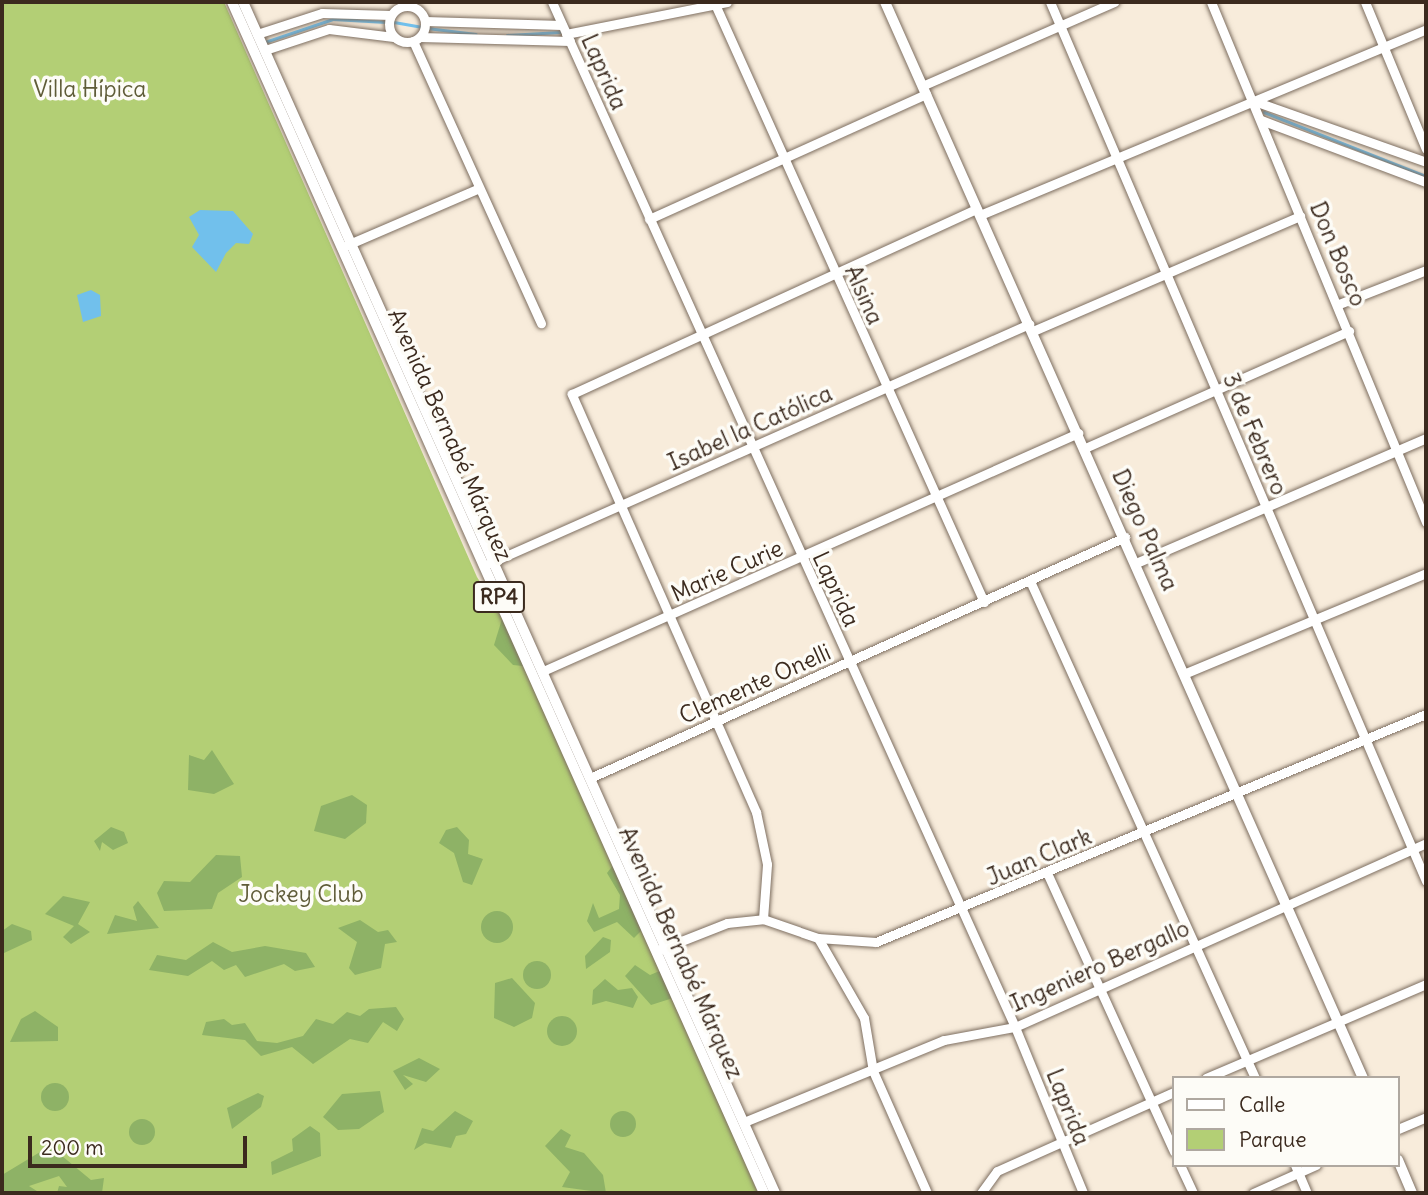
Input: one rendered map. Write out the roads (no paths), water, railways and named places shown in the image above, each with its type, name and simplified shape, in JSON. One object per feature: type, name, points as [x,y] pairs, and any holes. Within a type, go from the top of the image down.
[{"type":"main road","name":"Avenida Bernabé Márquez","points":[[232,2],[347,245]]},
{"type":"main road","name":"Avenida Bernabé Márquez","points":[[243,2],[347,245],[661,949],[775,1193]]},
{"type":"main road","name":"Diego Palma","points":[[885,2],[1239,790],[1362,1076]]},
{"type":"main road","name":"Avenida Bernabé Márquez","points":[[489,563],[543,671],[590,778],[764,1193]]},
{"type":"main road","points":[[1400,1165],[1412,1193]]},
{"type":"street","name":"Laprida","points":[[552,2],[801,560],[1015,1027],[1083,1193]]},
{"type":"street","points":[[265,50],[328,29],[417,39],[566,34],[727,2]]},
{"type":"street","name":"3 de Febrero","points":[[1050,2],[1426,881]]},
{"type":"street","points":[[649,219],[784,159],[924,90],[1114,2]]},
{"type":"street","name":"Don Bosco","points":[[1211,2],[1339,304],[1426,522]]},
{"type":"street","points":[[1365,2],[1426,149]]},
{"type":"street","name":"Alsina","points":[[714,3],[833,273],[985,601]]},
{"type":"street","points":[[257,34],[322,13],[391,15],[406,4],[425,21],[566,34]]},
{"type":"street","points":[[391,15],[394,37]]},
{"type":"street","points":[[425,21],[417,39],[477,189],[541,323]]},
{"type":"street","points":[[763,919],[765,842],[718,722],[572,394],[833,273],[979,212],[1117,162],[1426,29]]},
{"type":"street","points":[[1255,102],[1275,104],[1426,162]]},
{"type":"street","points":[[1261,120],[1426,182]]},
{"type":"street","points":[[347,245],[477,189]]},
{"type":"street","name":"Isabel la Católica","points":[[489,563],[886,389],[1166,275],[1300,216]]},
{"type":"street","points":[[1339,304],[1426,270]]},
{"type":"street","points":[[1085,449],[1349,331]]},
{"type":"street","name":"Marie Curie","points":[[543,671],[801,560],[1078,433]]},
{"type":"street","points":[[1136,563],[1426,438]]},
{"type":"street","name":"Clemente Onelli","points":[[590,778],[849,664],[1125,537]]},
{"type":"street","points":[[1186,673],[1426,573]]},
{"type":"street","points":[[1030,581],[1254,1076]]},
{"type":"street","name":"Juan Clark","points":[[661,949],[727,923],[763,919],[818,938],[876,942],[962,911],[1239,790],[1426,714]]},
{"type":"street","name":"Ingeniero Bergallo","points":[[744,1122],[944,1040],[1015,1027],[1287,902],[1426,843]]},
{"type":"street","points":[[1048,875],[1172,1147]]},
{"type":"street","points":[[818,938],[864,1018],[873,1071],[927,1193]]},
{"type":"street","points":[[1210,1076],[1426,984]]},
{"type":"street","points":[[981,1193],[997,1171],[1172,1093]]},
{"type":"street","points":[[1400,1128],[1426,1117]]},
{"type":"street","points":[[1181,1167],[1193,1193]]},
{"type":"street","points":[[1253,1193],[1296,1169],[1307,1193]]},
{"type":"water","points":[[200,210],[233,211],[253,234],[249,244],[236,243],[226,253],[216,272],[192,247],[199,235],[189,217]]},
{"type":"water","points":[[91,290],[100,295],[101,316],[83,322],[77,295]]},
{"type":"waterway","points":[[265,42],[333,19],[386,22]]},
{"type":"waterway","points":[[394,22],[421,27]]},
{"type":"waterway","points":[[427,28],[476,34]]},
{"type":"waterway","points":[[507,35],[560,32]]},
{"type":"waterway","points":[[1264,112],[1426,176]]},
{"type":"park label","name":"Villa Hípica","points":[[90,89]]},
{"type":"park label","name":"Jockey Club","points":[[301,894]]}]
